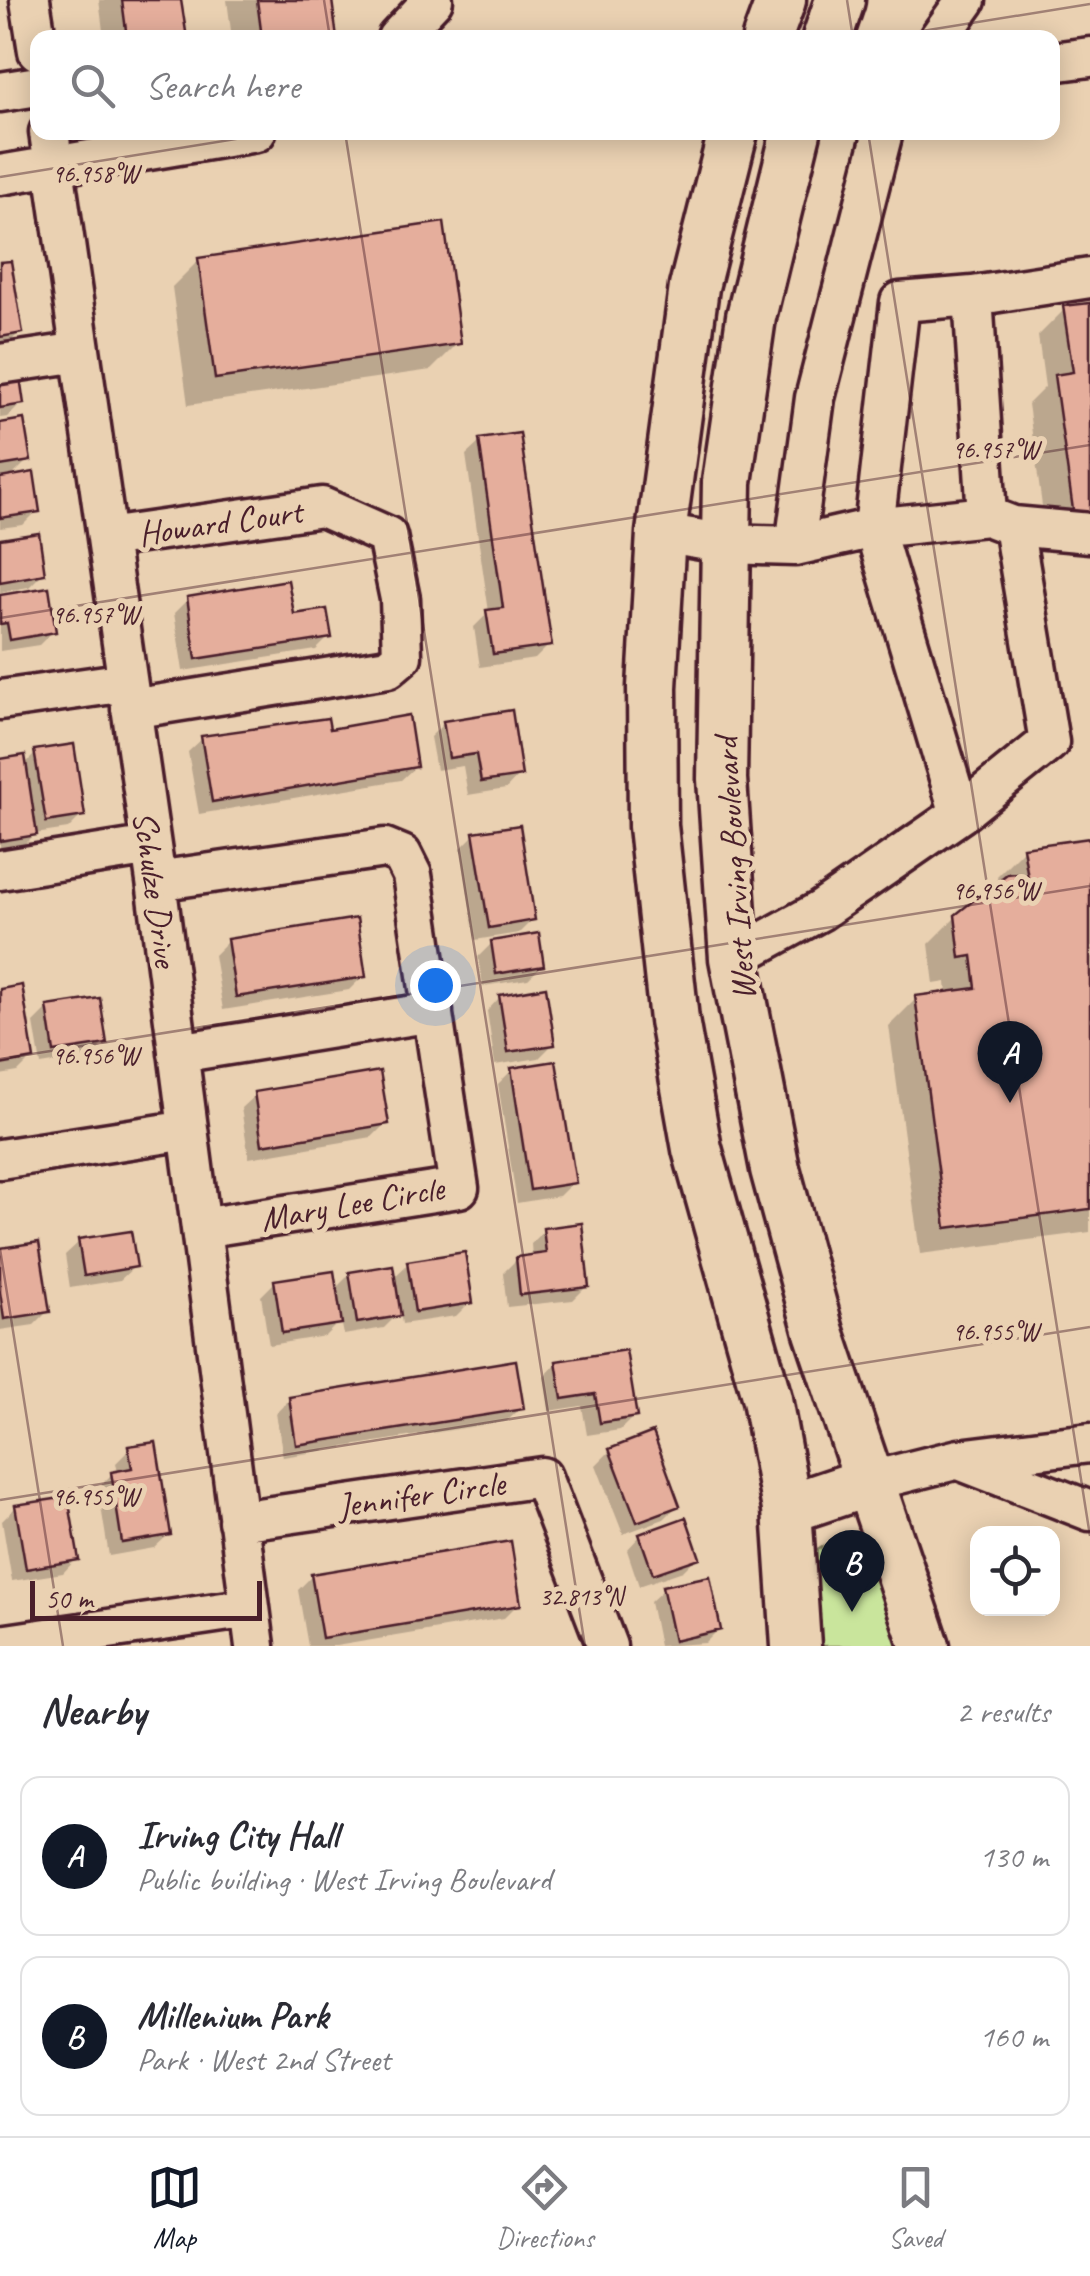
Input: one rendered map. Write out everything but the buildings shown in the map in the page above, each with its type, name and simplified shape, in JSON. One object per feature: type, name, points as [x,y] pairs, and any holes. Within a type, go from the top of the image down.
[{"type":"main road","points":[[770,30],[781,0]]},
{"type":"main road","points":[[829,30],[840,0]]},
{"type":"main road","name":"West Irving Boulevard","points":[[731,140],[694,286],[661,534],[652,688],[653,826],[674,1020],[697,1149],[767,1399],[787,1509],[796,1646]]},
{"type":"main road","name":"West Irving Boulevard","points":[[794,140],[751,317],[727,482],[722,779],[734,958],[776,1169],[819,1332],[926,1646]]},
{"type":"main road","points":[[787,1509],[871,1482]]},
{"type":"street","points":[[30,0],[35,30]]},
{"type":"street","points":[[404,30],[433,0]]},
{"type":"street","points":[[945,30],[966,0]]},
{"type":"street","points":[[1060,61],[1090,57]]},
{"type":"street","points":[[0,92],[30,87]]},
{"type":"street","points":[[0,175],[52,150],[165,140]]},
{"type":"street","points":[[795,546],[815,398],[881,140]]},
{"type":"street","name":"Schulze Drive","points":[[52,150],[153,863],[255,1646]]},
{"type":"street","points":[[842,290],[900,302],[973,296],[1090,278]]},
{"type":"street","points":[[734,958],[820,911],[960,814],[1049,742],[1000,521],[973,296]]},
{"type":"street","points":[[900,302],[874,528],[960,814]]},
{"type":"street","points":[[0,364],[80,352]]},
{"type":"street","name":"Howard Court","points":[[107,538],[322,507],[387,536],[400,599],[402,656],[388,668],[129,696]]},
{"type":"street","points":[[661,534],[726,544],[795,546],[874,528],[1000,521],[1090,533]]},
{"type":"street","points":[[0,700],[129,696]]},
{"type":"street","name":"Mary Lee Circle","points":[[153,863],[385,848],[394,850],[408,863],[459,1188],[201,1228]]},
{"type":"street","points":[[0,870],[153,863]]},
{"type":"street","points":[[178,1053],[432,1012]]},
{"type":"street","points":[[0,1158],[188,1130]]},
{"type":"street","points":[[871,1482],[959,1459],[1090,1443]]},
{"type":"street","points":[[959,1459],[1090,1511]]},
{"type":"street","name":"Jennifer Circle","points":[[238,1521],[542,1477],[595,1644]]},
{"type":"street","points":[[0,1646],[250,1608]]},
{"type":"green space","points":[[862,1533],[901,1646],[814,1646],[813,1553],[832,1541]]},
{"type":"place","name":"Irving City Hall","points":[[1010,1103]]},
{"type":"place","name":"Millenium Park","points":[[852,1612]]}]
